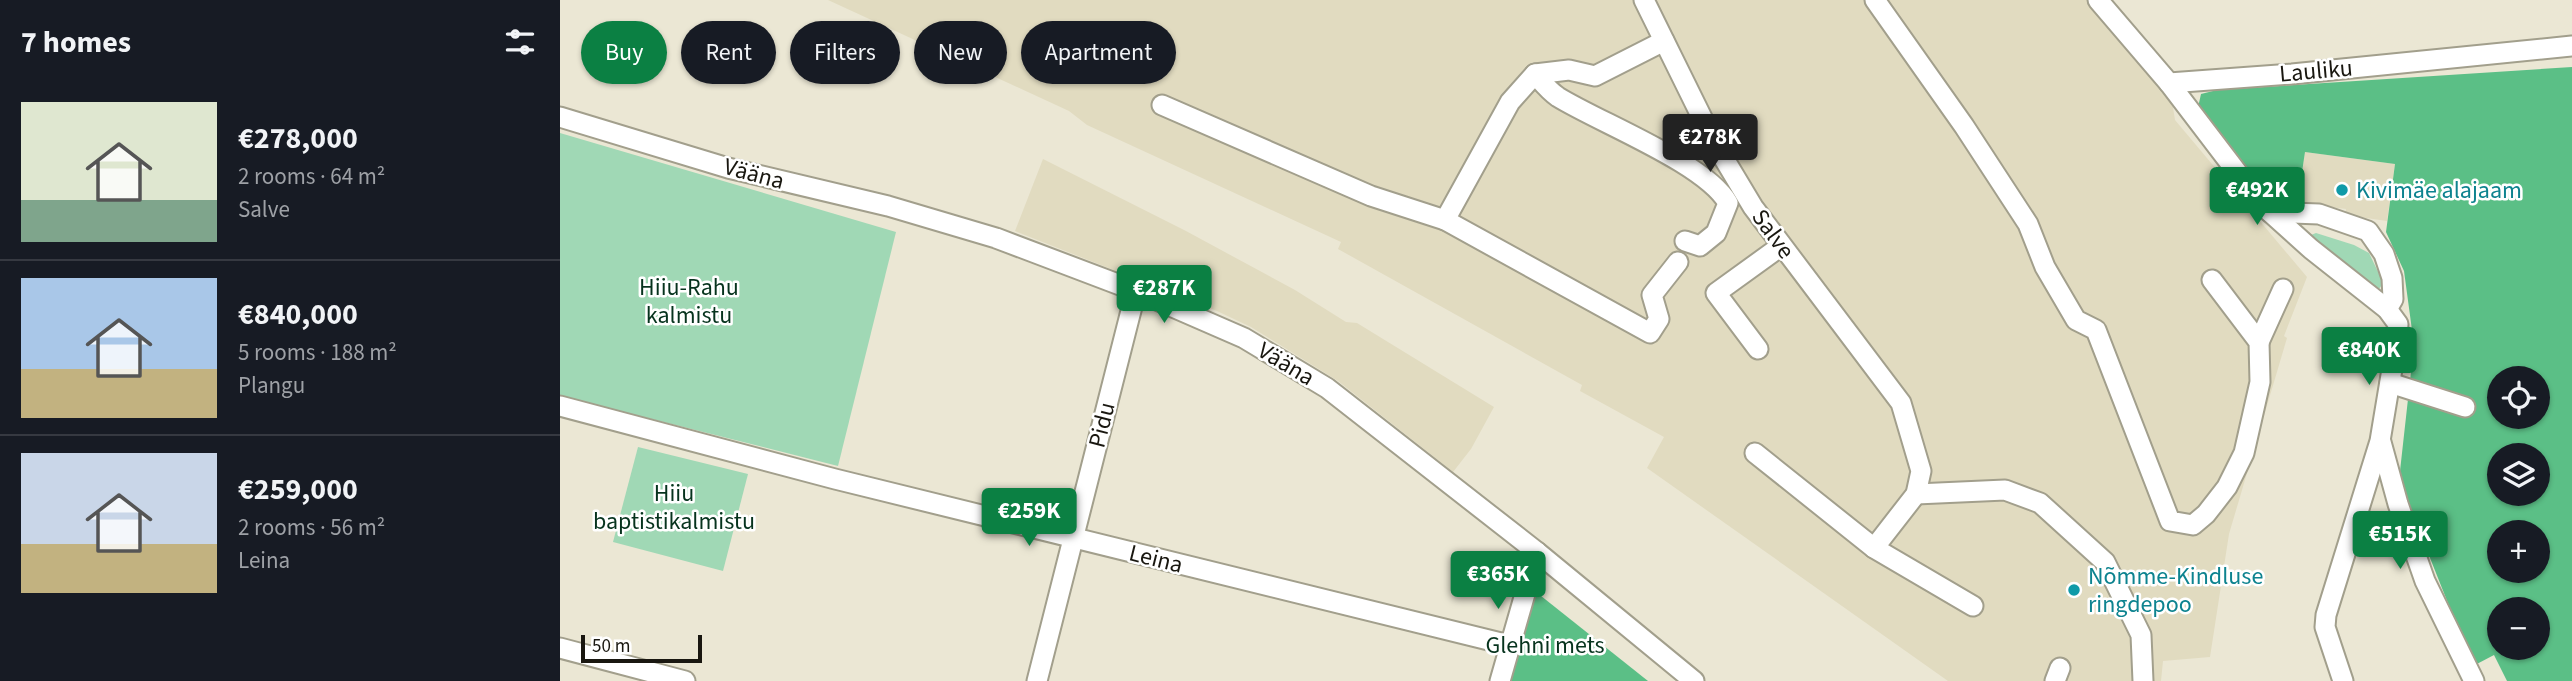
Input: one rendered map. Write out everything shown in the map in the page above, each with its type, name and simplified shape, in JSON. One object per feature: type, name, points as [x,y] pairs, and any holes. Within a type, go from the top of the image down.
[{"type":"street","name":"Salve","points":[[1644,0],[1714,142],[1753,208],[1901,403],[1922,471],[1916,494]]},
{"type":"street","points":[[1875,0],[1964,126],[2028,224],[2045,268],[2076,320],[2096,330],[2170,521],[2193,524],[2206,514],[2227,487],[2244,453],[2260,382],[2259,342],[2283,289]]},
{"type":"street","points":[[2098,0],[2169,83],[2262,205],[2311,249],[2387,309],[2398,324],[2380,441],[2326,615],[2325,627],[2342,680]]},
{"type":"street","points":[[1445,220],[1510,102],[1535,74],[1569,70],[1595,76],[1664,41]]},
{"type":"street","name":"Lauliku","points":[[2169,83],[2292,74],[2572,46]]},
{"type":"street","points":[[1535,74],[1556,95],[1675,159],[1721,190],[1728,203],[1716,233],[1700,246],[1685,241]]},
{"type":"street","points":[[1162,105],[1371,196],[1445,220],[1650,333],[1659,319],[1652,295],[1678,262]]},
{"type":"street","name":"Vääna","points":[[560,117],[728,168],[943,221],[1061,261],[1244,338],[1327,388],[1536,552],[1694,681]]},
{"type":"street","points":[[2270,212],[2319,214],[2368,232],[2384,254],[2392,278],[2393,299],[2387,309]]},
{"type":"street","points":[[1758,349],[1716,293],[1781,246]]},
{"type":"street","points":[[2212,281],[2259,342]]},
{"type":"street","name":"Pidu","points":[[1038,681],[1136,291]]},
{"type":"street","points":[[2390,383],[2465,407]]},
{"type":"street","name":"Leina","points":[[560,407],[1508,645]]},
{"type":"street","points":[[2380,441],[2398,504],[2426,581],[2474,681]]},
{"type":"street","points":[[1755,453],[1874,548],[1973,606]]},
{"type":"street","points":[[1874,548],[1916,494],[2005,490],[2040,503],[2105,562],[2141,635],[2143,681]]},
{"type":"street","points":[[1500,681],[1536,552]]},
{"type":"street","points":[[560,648],[685,681]]},
{"type":"shaded area","points":[[828,0],[2098,0],[2169,83],[2175,120],[2307,277],[2284,336],[2287,338],[2229,534],[2210,657],[2163,661],[2161,681],[1948,681],[1647,468],[1664,437],[1580,391],[1582,385],[1338,249],[1341,242],[1087,125],[1069,111],[1007,82],[1007,21],[914,21],[914,40],[900,33],[900,21],[874,21]]},
{"type":"shaded area","points":[[2305,152],[2395,164],[2387,221],[2345,215],[2346,209],[2298,203]]},
{"type":"shaded area","points":[[1043,159],[1186,231],[1295,290],[1346,322],[1357,323],[1494,407],[1471,449],[1453,472],[1338,381],[1251,327],[1015,231]]},
{"type":"green space","points":[[2572,67],[2572,681],[2507,681],[2496,660],[2550,660],[2550,597],[2487,597],[2487,659],[2473,666],[2399,480],[2414,345],[2404,271],[2386,232],[2395,164],[2305,152],[2297,206],[2281,208],[2268,198],[2197,112],[2201,94],[2217,90]]},
{"type":"green space","name":"Hiiu-Rahu kalmistu","points":[[560,133],[896,232],[838,466],[560,396]]},
{"type":"green space","points":[[2316,233],[2354,245],[2369,253],[2382,280],[2378,290],[2311,239],[2311,235]]},
{"type":"green space","name":"Hiiu baptistikalmistu","points":[[638,447],[748,474],[723,571],[613,542]]},
{"type":"green space","name":"Glehni mets","points":[[1526,584],[1648,681],[1500,681]]},
{"type":"place","name":"Kivimäe alajaam","points":[[2342,190]]},
{"type":"place","name":"Nõmme-Kindluse ringdepoo","points":[[2074,590]]}]
